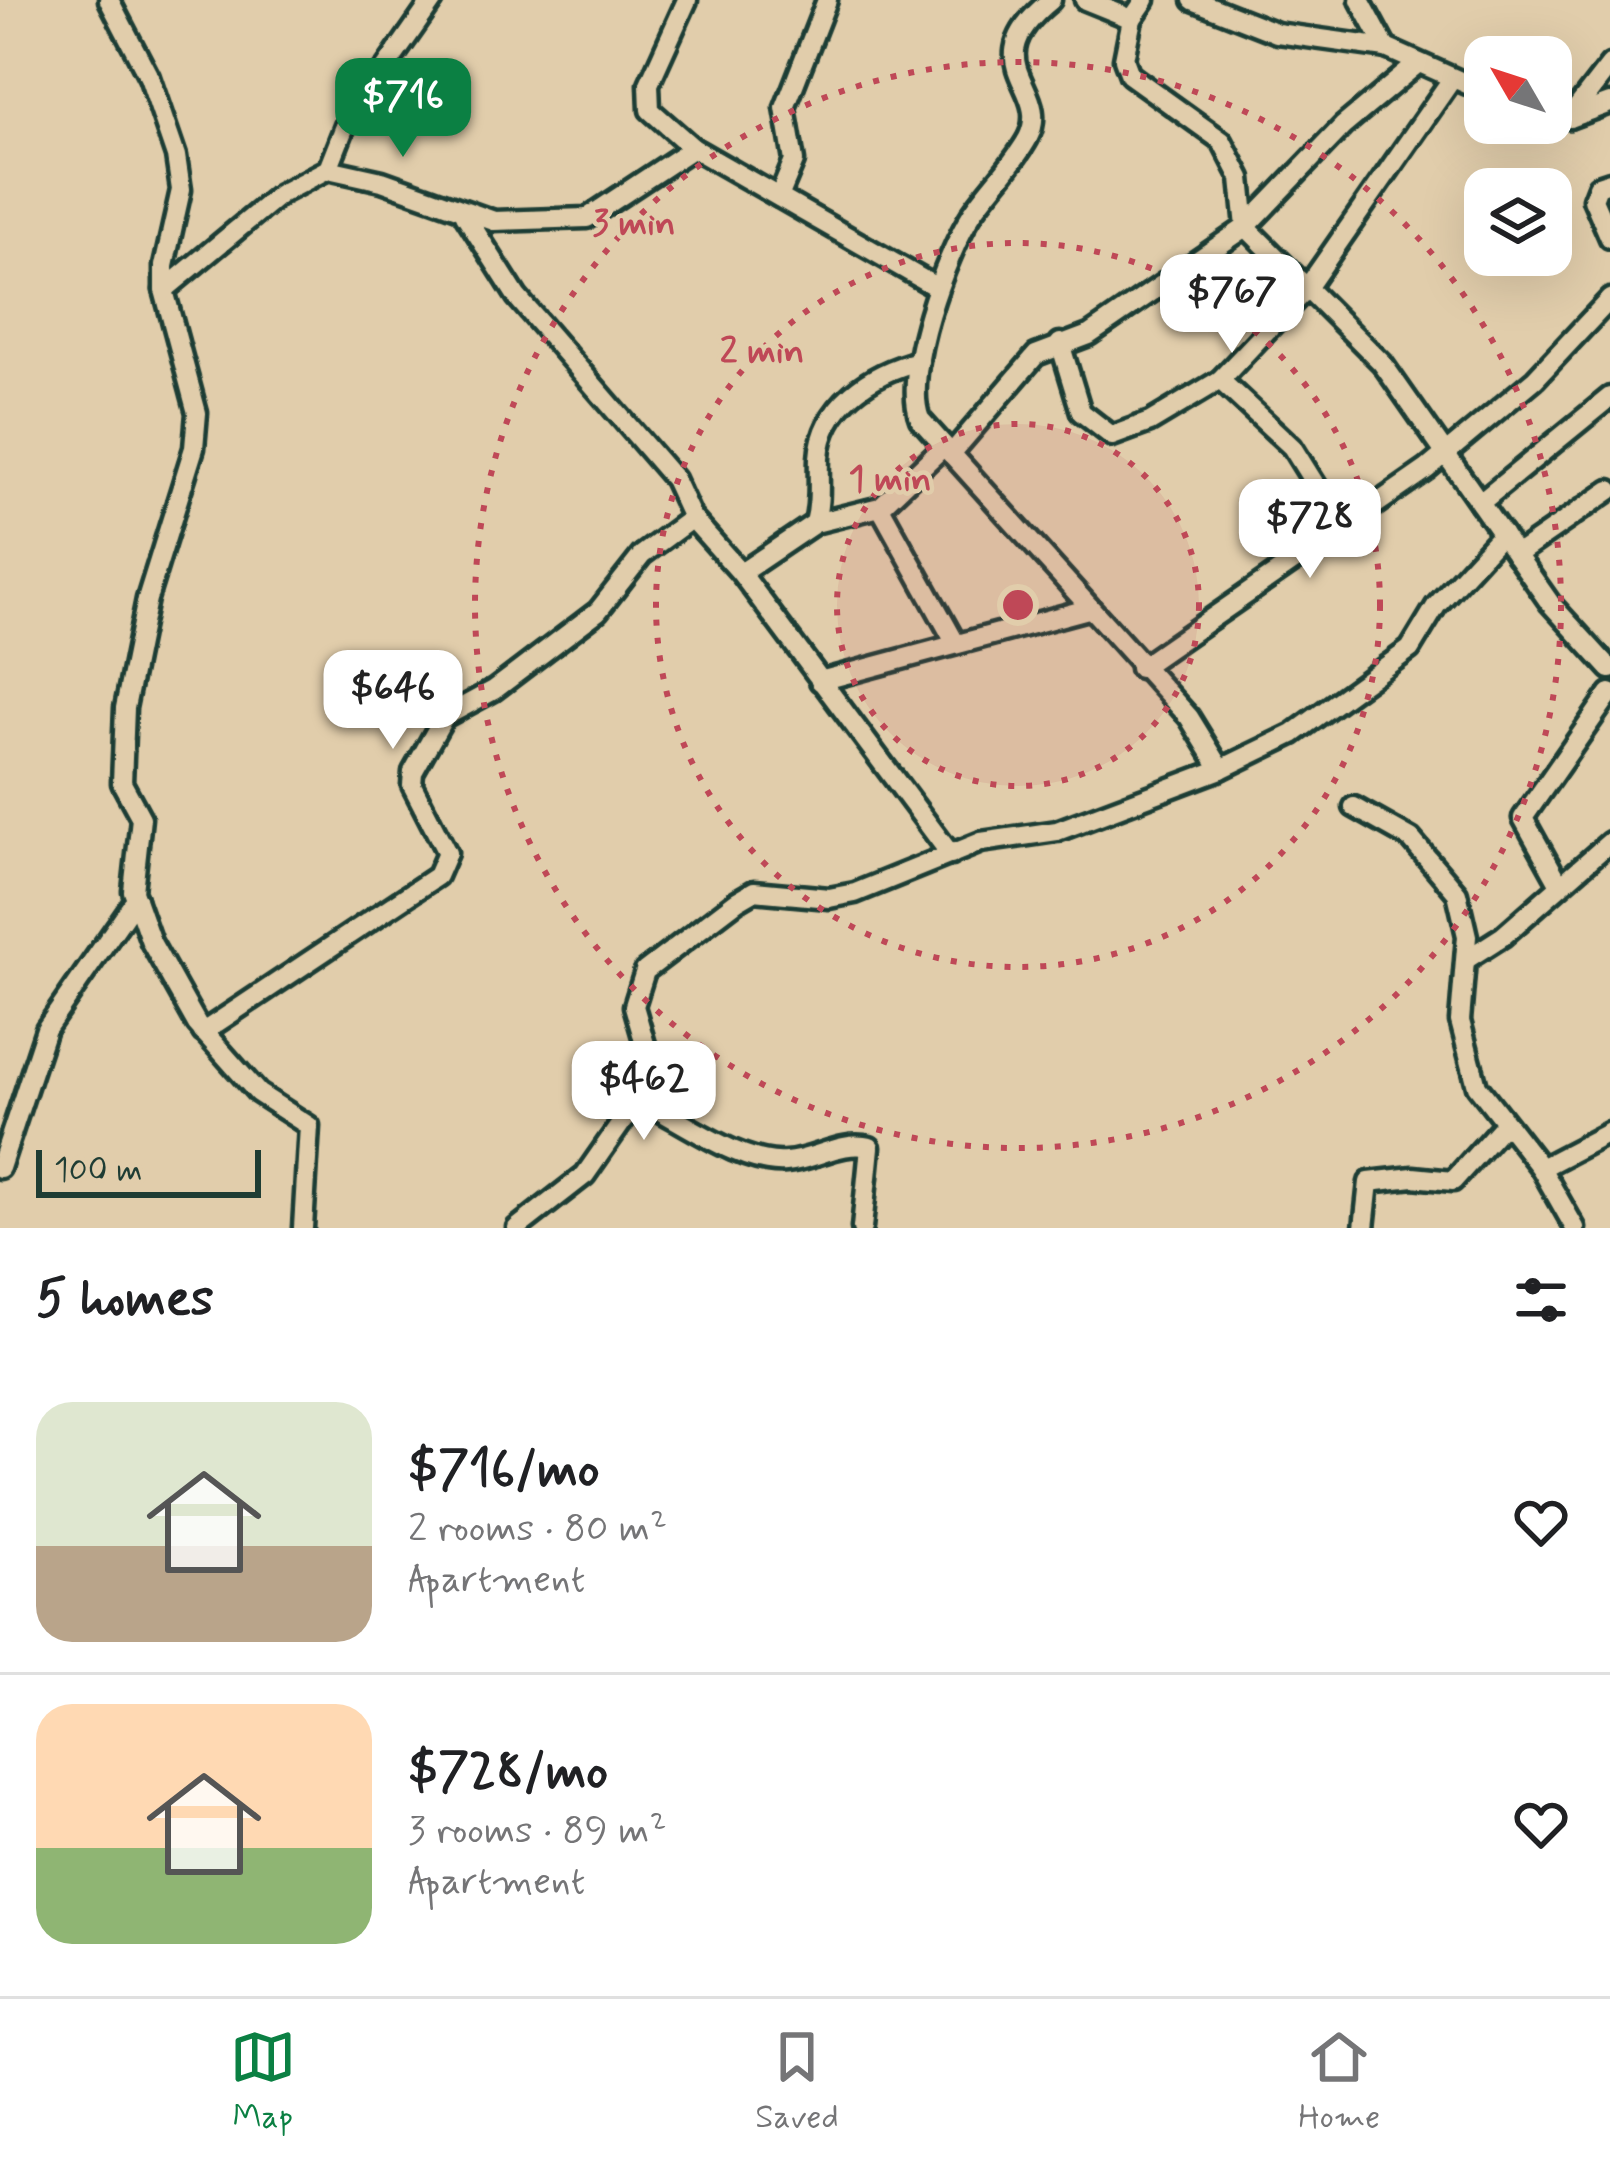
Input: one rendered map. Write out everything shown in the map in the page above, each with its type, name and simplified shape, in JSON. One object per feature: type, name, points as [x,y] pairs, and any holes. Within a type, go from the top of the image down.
[{"type":"street","points":[[109,0],[148,77],[176,156],[180,203],[164,266],[164,290],[197,413],[194,448],[147,599],[125,708],[122,783],[141,818],[136,899],[151,942],[203,1032],[258,1093],[308,1126],[303,1228]]},
{"type":"street","points":[[328,169],[345,126],[433,0]]},
{"type":"street","points":[[687,0],[662,49],[647,99],[650,110],[693,148],[936,287]]},
{"type":"street","points":[[779,197],[794,161],[785,108],[826,0]]},
{"type":"street","points":[[1051,0],[1015,42],[1012,55],[1032,110],[1028,138],[970,217],[936,287],[913,400],[920,419],[1189,718],[1221,769]]},
{"type":"street","points":[[1085,0],[1132,19]]},
{"type":"street","points":[[1145,0],[1132,19],[1125,68],[1222,141],[1241,178],[1246,227],[1382,364],[1550,603],[1610,670]]},
{"type":"street","points":[[1193,0],[1277,33],[1386,48],[1464,84]]},
{"type":"street","points":[[1360,0],[1386,48]]},
{"type":"street","points":[[741,573],[815,523],[880,507],[947,450],[1021,370],[1060,343],[1089,335],[1246,227],[1342,126],[1417,64]]},
{"type":"street","points":[[1572,104],[1610,65]]},
{"type":"street","points":[[1060,343],[1081,412],[1112,436],[1150,422],[1220,380],[1307,288],[1452,79]]},
{"type":"street","points":[[1572,113],[1610,104]]},
{"type":"street","points":[[164,290],[280,194],[328,169],[382,181],[494,221],[587,218],[693,148]]},
{"type":"street","points":[[1610,182],[1598,186],[1593,199],[1610,238]]},
{"type":"street","points":[[466,214],[517,297],[674,479],[692,518],[741,573],[951,855]]},
{"type":"street","points":[[1140,668],[1446,452],[1535,380],[1610,299]]},
{"type":"street","points":[[815,523],[827,421],[848,397],[893,368],[919,361]]},
{"type":"street","points":[[1220,380],[1292,447],[1343,529]]},
{"type":"street","points":[[1480,503],[1610,397]]},
{"type":"street","points":[[1516,555],[1607,498]]},
{"type":"street","points":[[880,507],[956,644]]},
{"type":"street","points":[[203,1032],[436,876],[447,854],[412,785],[436,726],[494,690],[598,611],[642,555],[692,518]]},
{"type":"street","points":[[517,1228],[585,1175],[638,1099],[649,1058],[634,1006],[636,987],[661,956],[754,891],[829,898],[855,893],[1022,833],[1057,831],[1221,769],[1293,734],[1410,649],[1436,606],[1502,534]]},
{"type":"street","points":[[820,682],[1088,609]]},
{"type":"street","points":[[1559,883],[1528,830],[1526,808],[1610,693]]},
{"type":"street","points":[[1354,807],[1411,839],[1457,892],[1467,959],[1460,1022],[1477,1086],[1541,1168],[1575,1228]]},
{"type":"street","points":[[1467,959],[1503,935],[1610,842]]},
{"type":"street","points":[[0,1168],[46,1029],[136,899]]},
{"type":"street","points":[[638,1099],[754,1160],[785,1162],[848,1146],[870,1147],[862,1228]]},
{"type":"street","points":[[1364,1228],[1369,1183],[1414,1178],[1453,1181],[1504,1123]]},
{"type":"street","points":[[1541,1168],[1610,1132]]}]
